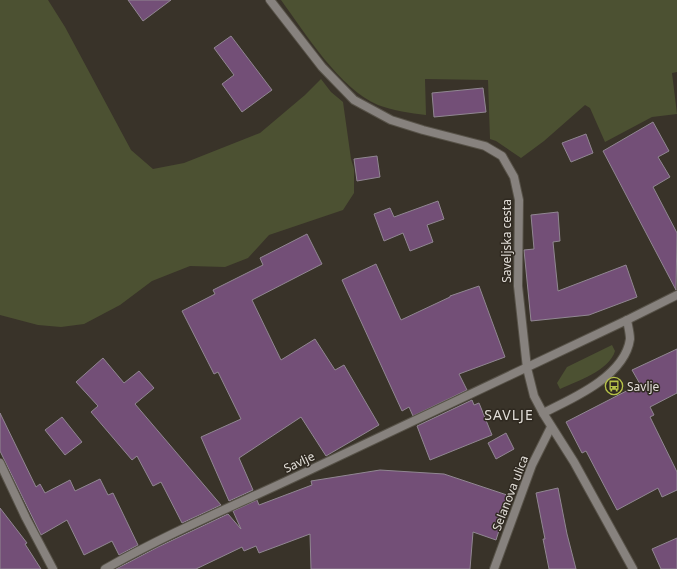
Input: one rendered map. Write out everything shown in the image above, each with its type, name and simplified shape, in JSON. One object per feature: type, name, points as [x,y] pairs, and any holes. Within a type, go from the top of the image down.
[{"type":"street","name":"Saveljska cesta","points":[[270,0],[322,67],[354,100],[391,120],[485,146],[502,156],[514,177],[519,200],[518,286],[527,368],[534,396],[551,427],[574,462],[633,569]]},
{"type":"street","name":"Savlje","points":[[105,569],[140,549],[213,514],[313,469],[527,368],[677,295]]},
{"type":"street","points":[[543,413],[596,385],[613,370],[623,357],[630,339],[627,320]]},
{"type":"street","name":"Selanova ulica","points":[[494,569],[532,465],[551,427]]},
{"type":"street","points":[[0,464],[53,569]]},
{"type":"green space","points":[[0,0],[48,0],[65,27],[131,150],[153,169],[184,163],[260,133],[305,95],[321,79],[331,92],[343,102],[351,159],[354,169],[354,193],[343,210],[269,235],[248,258],[225,267],[190,266],[152,281],[120,305],[84,324],[61,327],[38,325],[0,315]]},
{"type":"green space","points":[[281,0],[677,0],[677,72],[672,73],[677,114],[652,117],[605,142],[590,108],[585,105],[544,141],[521,158],[496,141],[490,139],[488,80],[425,79],[426,115],[408,113],[378,105],[364,97],[350,86],[324,59]]},
{"type":"green space","points":[[612,345],[615,351],[612,358],[599,370],[560,389],[557,383],[567,367]]},
{"type":"building","points":[[128,0],[171,0],[143,21]]},
{"type":"building","points":[[231,36],[272,90],[242,112],[222,84],[234,75],[214,48]]},
{"type":"building","points":[[483,88],[486,112],[434,117],[432,93]]},
{"type":"building","points":[[653,122],[669,151],[658,157],[670,177],[653,187],[677,233],[676,290],[603,151]]},
{"type":"building","points":[[586,134],[593,153],[571,162],[562,143]]},
{"type":"building","points":[[377,156],[380,177],[357,181],[354,159]]},
{"type":"building","points":[[438,201],[444,219],[427,225],[433,242],[410,251],[403,233],[384,241],[374,214],[390,208],[394,217]]},
{"type":"building","points":[[558,212],[560,241],[553,242],[558,291],[626,265],[637,297],[589,315],[531,321],[524,250],[534,249],[531,215]]},
{"type":"building","points":[[307,234],[322,264],[252,300],[281,360],[315,339],[335,370],[344,365],[379,425],[326,456],[301,417],[239,458],[253,490],[229,501],[201,437],[241,419],[218,372],[214,374],[182,311],[215,294],[213,290],[263,265],[260,258]]},
{"type":"building","points":[[376,264],[401,320],[450,296],[479,286],[505,357],[459,374],[467,390],[413,416],[409,407],[402,411],[342,280]]},
{"type":"building","points":[[677,349],[677,393],[650,407],[654,415],[650,417],[677,472],[677,490],[662,497],[658,488],[617,510],[586,451],[582,453],[566,422],[640,384],[632,370]]},
{"type":"building","points":[[103,358],[124,383],[139,371],[154,388],[135,404],[221,505],[182,523],[161,482],[153,486],[137,456],[132,460],[91,412],[98,406],[76,382]]},
{"type":"building","points":[[472,400],[474,405],[479,403],[492,435],[430,460],[417,426]]},
{"type":"building","points":[[0,413],[36,487],[40,484],[45,493],[70,480],[75,491],[100,479],[108,495],[113,493],[138,545],[119,555],[112,541],[84,555],[67,520],[41,535],[0,451]]},
{"type":"building","points":[[62,417],[82,442],[65,455],[45,430]]},
{"type":"building","points":[[506,433],[514,449],[496,459],[488,443]]},
{"type":"building","points":[[380,470],[444,474],[510,496],[496,540],[473,532],[470,569],[311,569],[310,534],[259,553],[256,546],[244,551],[242,547],[196,569],[116,569],[158,547],[228,514],[241,529],[233,511],[257,500],[259,505],[312,485],[311,481]]},
{"type":"building","points":[[558,488],[576,569],[549,569],[536,493]]},
{"type":"building","points":[[0,508],[27,543],[25,544],[41,569],[0,569]]},
{"type":"building","points":[[677,538],[677,569],[661,569],[652,549]]},
{"type":"place","name":"Savlje","points":[[614,386]]},
{"type":"district","name":"SAVLJE","points":[[509,414]]}]
